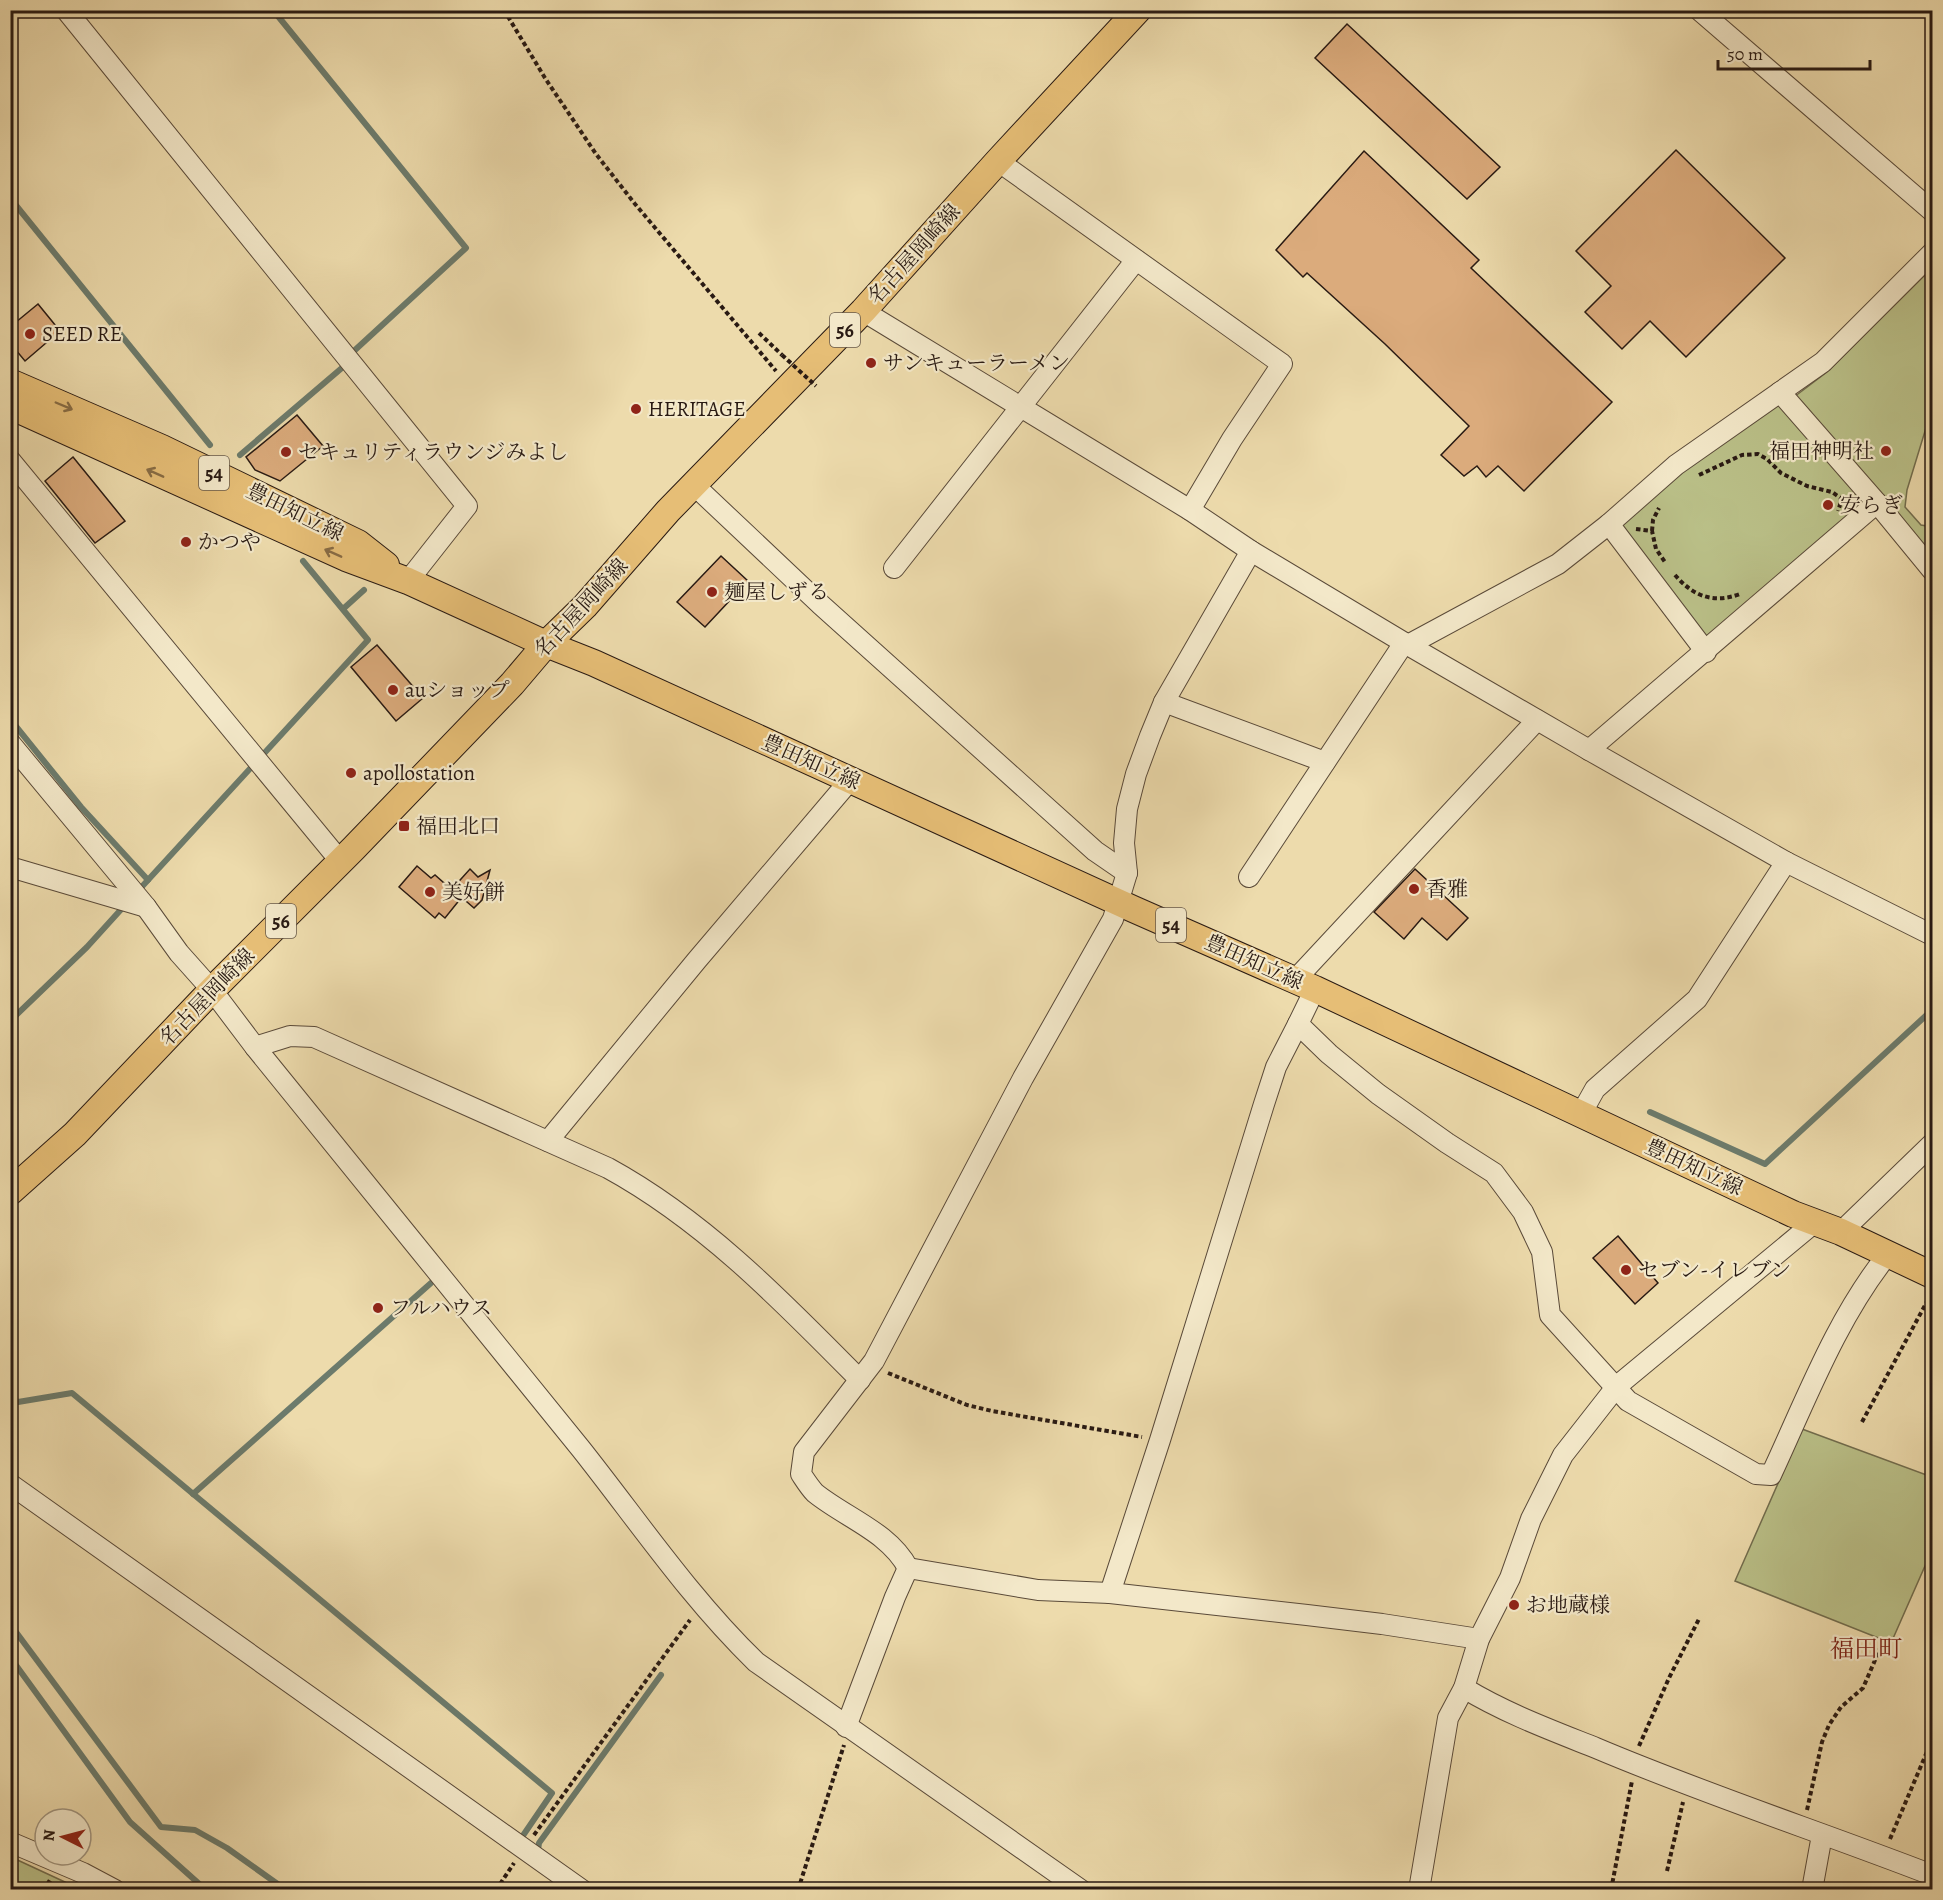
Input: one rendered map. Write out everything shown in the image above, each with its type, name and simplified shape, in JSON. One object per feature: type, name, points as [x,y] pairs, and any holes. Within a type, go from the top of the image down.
[{"type":"main road","name":"名古屋岡崎線","points":[[10,1192],[75,1134],[212,990],[341,862],[512,684],[546,644],[585,606],[668,511],[863,311],[1138,10]]},
{"type":"main road","name":"豊田知立線","points":[[10,382],[162,448],[358,543],[408,581]]},
{"type":"main road","name":"豊田知立線","points":[[10,406],[335,554],[408,581],[851,779],[1304,985],[1793,1214],[1841,1233],[1932,1275]]},
{"type":"street","points":[[66,10],[467,506],[408,581]]},
{"type":"street","points":[[1700,10],[1932,211]]},
{"type":"street","points":[[998,161],[1282,364],[1232,439],[1190,510]]},
{"type":"street","points":[[1249,877],[1406,644],[1557,564],[1609,524],[1676,465],[1823,362],[1932,253]]},
{"type":"street","points":[[894,568],[1137,260]]},
{"type":"street","points":[[863,311],[1406,644],[1786,862],[1932,935]]},
{"type":"street","points":[[1780,392],[1878,503],[1932,570]]},
{"type":"street","points":[[10,460],[341,862]]},
{"type":"street","points":[[694,485],[820,604],[1095,851],[1127,873]]},
{"type":"street","points":[[1589,750],[1878,503]]},
{"type":"street","points":[[1609,524],[1706,652]]},
{"type":"street","points":[[908,1568],[900,1554],[870,1529],[814,1492],[801,1474],[804,1452],[874,1361],[1023,1078],[1113,919],[1120,903],[1127,873],[1124,843],[1127,809],[1136,774],[1164,702],[1251,551]]},
{"type":"street","points":[[1164,702],[1325,762]]},
{"type":"street","points":[[1110,1593],[1160,1440],[1253,1136],[1276,1067],[1298,1024],[1304,985],[1537,720]]},
{"type":"street","points":[[10,743],[146,908],[179,953],[212,990],[255,1047],[612,1489],[700,1605],[756,1662],[1081,1890]]},
{"type":"street","points":[[548,1141],[704,951],[851,779]]},
{"type":"street","points":[[1581,1114],[1595,1089],[1697,999],[1786,862]]},
{"type":"street","points":[[10,867],[146,908]]},
{"type":"street","points":[[1298,1024],[1329,1054],[1378,1094],[1494,1173],[1522,1212],[1542,1252],[1550,1315],[1617,1386],[1628,1401],[1755,1474],[1771,1475],[1826,1357],[1867,1281],[1888,1254]]},
{"type":"street","points":[[255,1047],[290,1036],[314,1037],[608,1168],[642,1187],[685,1218],[740,1264],[801,1320],[860,1380]]},
{"type":"street","points":[[1841,1233],[1932,1144]]},
{"type":"street","points":[[1419,1890],[1448,1718],[1464,1688],[1479,1639],[1510,1578],[1531,1520],[1563,1455],[1617,1386],[1815,1222]]},
{"type":"street","points":[[10,1484],[582,1890]]},
{"type":"street","points":[[908,1568],[1038,1590],[1110,1593],[1361,1621],[1479,1639]]},
{"type":"street","points":[[848,1728],[894,1597],[908,1568]]},
{"type":"street","points":[[1464,1688],[1493,1705],[1634,1764],[1932,1875]]},
{"type":"street","points":[[1812,1890],[1822,1835]]},
{"type":"street","points":[[10,1842],[83,1873],[115,1890]]},
{"type":"path","points":[[504,10],[545,78],[596,154],[635,204],[790,388]]},
{"type":"path","points":[[759,333],[816,386]]},
{"type":"path","points":[[1692,480],[1742,455],[1758,454],[1767,459],[1781,473],[1807,486],[1832,492],[1842,499],[1837,515]]},
{"type":"path","points":[[1665,501],[1658,510],[1652,531],[1656,549],[1683,585],[1708,598],[1724,599],[1739,595],[1746,589]]},
{"type":"path","points":[[1609,524],[1652,531]]},
{"type":"path","points":[[1862,1422],[1932,1290]]},
{"type":"path","points":[[874,1361],[888,1372],[968,1405],[1160,1440]]},
{"type":"path","points":[[496,1890],[700,1605]]},
{"type":"path","points":[[1611,1890],[1634,1764],[1669,1678],[1699,1619]]},
{"type":"path","points":[[1803,1828],[1822,1742],[1829,1725],[1841,1707],[1863,1688],[1886,1637]]},
{"type":"path","points":[[798,1890],[848,1728]]},
{"type":"path","points":[[1883,1856],[1932,1740]]},
{"type":"path","points":[[1667,1871],[1687,1785]]},
{"type":"green space","name":"福田神明社","points":[[1932,268],[1932,414],[1907,490],[1905,507],[1921,525],[1932,527],[1932,555],[1880,492],[1794,397],[1827,372]]},
{"type":"green space","points":[[1778,399],[1868,505],[1706,646],[1614,525]]},
{"type":"green space","points":[[1802,1429],[1932,1477],[1932,1550],[1891,1643],[1735,1581]]},
{"type":"green space","points":[[11,1857],[80,1889],[11,1889]]},
{"type":"building","points":[[1347,24],[1500,167],[1467,199],[1315,58]]},
{"type":"building","points":[[1676,150],[1785,258],[1686,357],[1650,321],[1622,349],[1585,312],[1611,286],[1576,251]]},
{"type":"building","points":[[1364,151],[1479,260],[1471,268],[1612,402],[1524,491],[1498,466],[1486,477],[1477,466],[1464,476],[1441,455],[1469,426],[1385,344],[1307,273],[1303,277],[1276,250]]},
{"type":"building","points":[[38,304],[60,331],[25,361],[10,343],[10,327]]},
{"type":"building","points":[[297,415],[323,446],[280,481],[255,470],[246,457]]},
{"type":"building","points":[[73,457],[125,521],[95,543],[45,481]]},
{"type":"building","name":"麺屋しずる","points":[[721,556],[748,581],[705,627],[677,602]]},
{"type":"building","name":"auショップ","points":[[377,645],[423,698],[396,721],[351,667]]},
{"type":"building","name":"美好餅","points":[[417,866],[431,878],[435,875],[461,898],[445,918],[439,913],[435,918],[399,887]]},
{"type":"building","points":[[470,869],[478,877],[490,870],[482,900],[474,908],[452,889]]},
{"type":"building","name":"香雅","points":[[1415,869],[1468,918],[1447,940],[1422,918],[1404,939],[1374,912]]},
{"type":"building","name":"セブン-イレブン","points":[[1618,1236],[1658,1283],[1635,1304],[1593,1258]]},
{"type":"waterway","points":[[273,10],[466,248],[355,350]]},
{"type":"waterway","points":[[10,198],[210,445]]},
{"type":"waterway","points":[[240,455],[343,367]]},
{"type":"waterway","points":[[148,880],[368,640],[303,561]]},
{"type":"waterway","points":[[343,609],[364,590]]},
{"type":"waterway","points":[[10,719],[81,807],[148,880],[137,892]]},
{"type":"waterway","points":[[10,1021],[87,947],[126,904]]},
{"type":"waterway","points":[[1650,1112],[1765,1164],[1932,1010]]},
{"type":"waterway","points":[[193,1494],[431,1283]]},
{"type":"waterway","points":[[10,1397],[18,1402],[72,1393],[552,1793],[522,1837]]},
{"type":"waterway","points":[[10,1624],[161,1827],[195,1830],[227,1848],[286,1890]]},
{"type":"waterway","points":[[10,1657],[130,1822],[206,1890]]},
{"type":"waterway","points":[[543,1853],[538,1850],[539,1843],[661,1675]]},
{"type":"place","name":"SEED RE","points":[[30,334]]},
{"type":"place","name":"サンキューラーメン","points":[[871,363]]},
{"type":"place","name":"HERITAGE","points":[[636,409]]},
{"type":"place","name":"福田神明社","points":[[1886,451]]},
{"type":"place","name":"セキュリティラウンジみよし","points":[[286,452]]},
{"type":"place","name":"安らぎ","points":[[1828,505]]},
{"type":"place","name":"かつや","points":[[186,542]]},
{"type":"place","name":"麺屋しずる","points":[[712,592]]},
{"type":"place","name":"auショップ","points":[[393,690]]},
{"type":"place","name":"apollostation","points":[[351,773]]},
{"type":"place","name":"福田北口","points":[[404,826]]},
{"type":"place","name":"香雅","points":[[1414,889]]},
{"type":"place","name":"美好餅","points":[[430,892]]},
{"type":"place","name":"セブン-イレブン","points":[[1626,1270]]},
{"type":"place","name":"フルハウス","points":[[378,1308]]},
{"type":"place","name":"お地蔵様","points":[[1514,1605]]},
{"type":"district","name":"福田町","points":[[1866,1649]]}]
